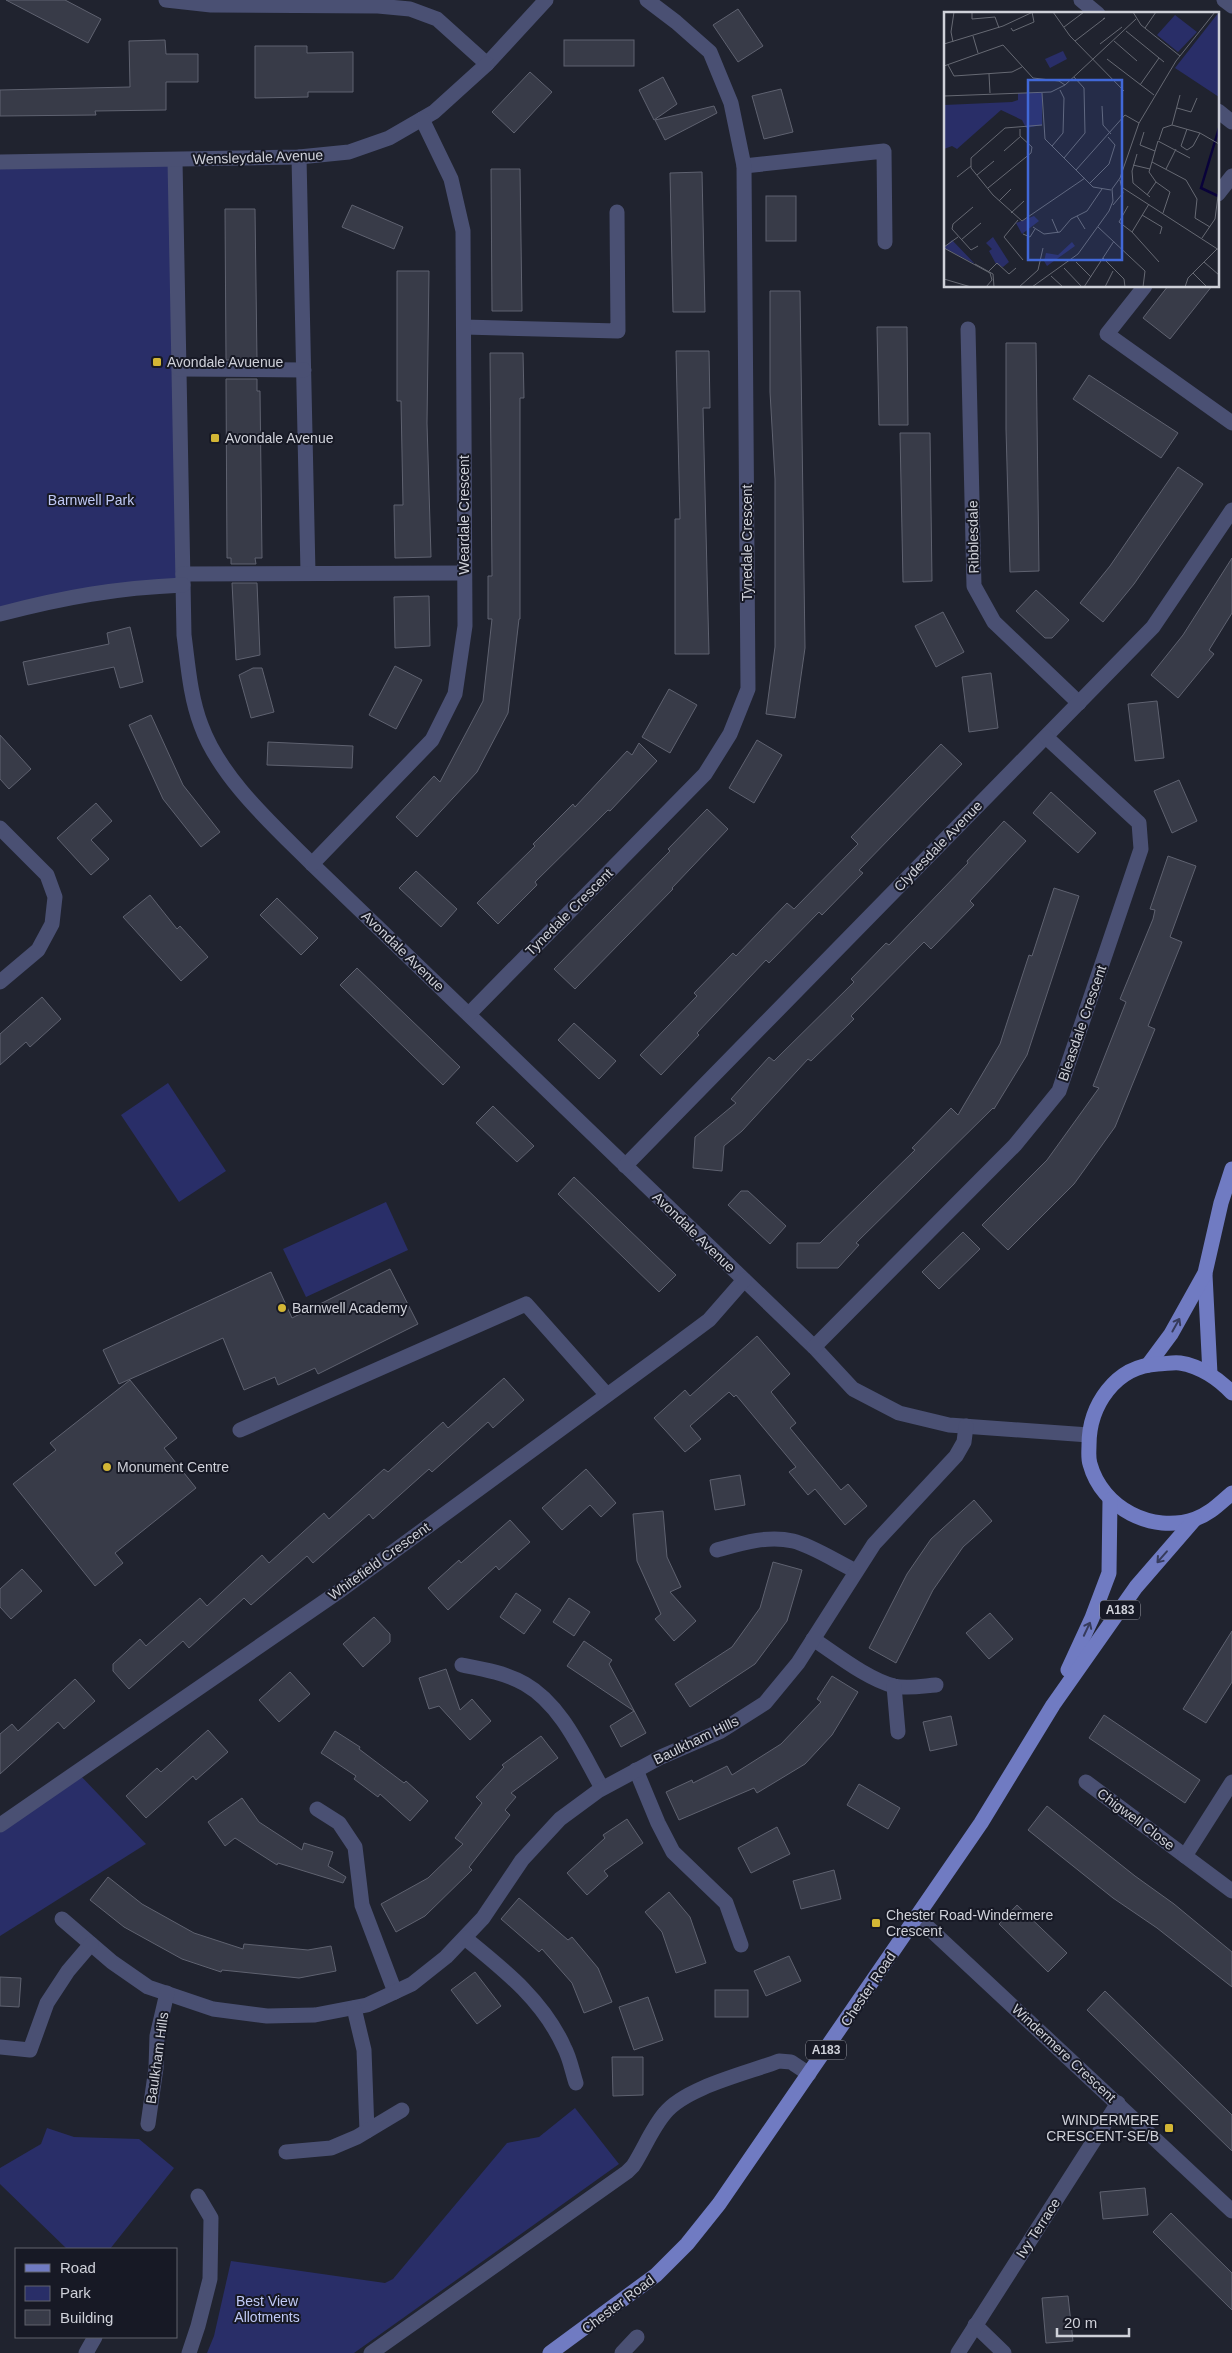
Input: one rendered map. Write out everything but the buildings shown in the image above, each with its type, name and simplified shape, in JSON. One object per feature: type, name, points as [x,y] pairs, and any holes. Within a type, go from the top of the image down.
[{"type":"main road","points":[[1148,1365],[1171,1334],[1204,1273],[1221,1203],[1232,1169]]},
{"type":"main road","points":[[1204,1273],[1210,1374]]},
{"type":"main road","points":[[1232,1393],[1210,1374],[1180,1363],[1148,1365],[1118,1379],[1100,1398],[1092,1418],[1089,1435],[1089,1462],[1094,1477],[1110,1500],[1123,1510],[1148,1522],[1166,1524],[1194,1520],[1211,1512],[1232,1493]]},
{"type":"main road","name":"Chester Road","points":[[1053,1705],[1092,1618],[1108,1572],[1110,1500]]},
{"type":"main road","name":"Chester Road","points":[[550,2353],[656,2275],[687,2244],[719,2204],[981,1823],[1053,1705],[1136,1587],[1194,1520]]},
{"type":"street","points":[[166,0],[211,5],[378,6],[410,9],[437,19],[487,64]]},
{"type":"street","name":"Wensleydale Avenue","points":[[0,162],[299,157],[349,152],[389,138],[434,112],[487,64],[546,0]]},
{"type":"street","name":"Tynedale Crescent","points":[[469,1014],[705,774],[730,734],[748,689],[744,166],[731,103],[710,52],[647,0]]},
{"type":"street","points":[[1081,0],[1096,12]]},
{"type":"street","points":[[1224,0],[1232,6]]},
{"type":"street","points":[[1220,112],[1232,122]]},
{"type":"street","name":"Weardale Crescent","points":[[312,864],[432,740],[455,694],[465,626],[463,231],[451,178],[422,119]]},
{"type":"street","points":[[744,166],[884,150],[885,242]]},
{"type":"street","points":[[299,157],[308,573]]},
{"type":"street","name":"Avondale Avenue","points":[[175,160],[184,635],[190,683],[201,726],[221,762],[256,808],[312,864],[814,1347],[853,1389],[899,1413],[949,1425],[1089,1435]]},
{"type":"street","points":[[1220,191],[1232,176]]},
{"type":"street","points":[[464,327],[618,331],[617,212]]},
{"type":"street","points":[[1143,288],[1107,334],[1230,418]]},
{"type":"street","name":"Ribblesdale","points":[[968,329],[974,586],[994,622],[1079,703]]},
{"type":"street","points":[[179,369],[304,370]]},
{"type":"street","name":"Clydesdale Avenue","points":[[625,1166],[1153,627],[1232,510]]},
{"type":"street","points":[[0,614],[81,594],[140,587],[183,579],[308,573],[464,573]]},
{"type":"street","name":"Bleasdale Crescent","points":[[814,1347],[1015,1146],[1059,1092],[1141,849],[1138,823],[1046,737]]},
{"type":"street","points":[[0,828],[47,875],[55,897],[52,924],[38,950],[0,982]]},
{"type":"street","name":"Whitefield Crescent","points":[[0,1825],[341,1590],[608,1395],[708,1320],[744,1280]]},
{"type":"street","points":[[240,1430],[526,1304],[608,1395]]},
{"type":"street","name":"Baulkham Hills","points":[[62,1919],[112,1962],[148,1987],[213,2009],[267,2016],[315,2015],[367,2005],[412,1984],[446,1957],[483,1918],[522,1860],[560,1819],[602,1788],[661,1757],[721,1731],[765,1703],[798,1663],[874,1544],[956,1456],[964,1442],[966,1426]]},
{"type":"street","points":[[717,1550],[757,1540],[794,1541],[856,1571]]},
{"type":"street","points":[[813,1639],[872,1677],[894,1686],[936,1685]]},
{"type":"street","points":[[462,1665],[498,1673],[525,1684],[546,1701],[565,1725],[602,1788]]},
{"type":"street","points":[[894,1686],[898,1732]]},
{"type":"street","points":[[636,1770],[658,1824],[673,1852],[726,1903],[741,1945]]},
{"type":"street","name":"Chigwell Close","points":[[1086,1782],[1232,1891]]},
{"type":"street","name":"Chigwell Close","points":[[1185,1856],[1232,1782]]},
{"type":"street","points":[[317,1809],[340,1823],[355,1847],[362,1905],[395,1992]]},
{"type":"street","name":"Windermere Crescent","points":[[917,1917],[1232,2211]]},
{"type":"street","points":[[465,1938],[510,1974],[535,2000],[564,2047],[576,2083]]},
{"type":"street","points":[[0,2047],[30,2050],[47,2003],[68,1971],[91,1944]]},
{"type":"street","name":"Baulkham Hills","points":[[148,2124],[156,2068],[157,2036],[167,1993]]},
{"type":"street","points":[[354,2008],[364,2050],[367,2131]]},
{"type":"street","points":[[371,2353],[627,2172],[633,2166],[665,2112],[681,2100],[705,2087],[779,2061],[791,2062],[809,2074]]},
{"type":"street","name":"Ivy Terrace","points":[[958,2353],[1118,2103]]},
{"type":"street","points":[[286,2152],[331,2148],[367,2131],[402,2110]]},
{"type":"street","points":[[189,2353],[210,2279],[211,2218],[198,2196]]},
{"type":"street","points":[[975,2325],[1004,2353]]},
{"type":"street","points":[[622,2353],[637,2337]]},
{"type":"street","points":[[86,2353],[94,2338]]},
{"type":"green space","name":"Barnwell Park","points":[[175,160],[183,585],[0,614],[0,162]]},
{"type":"green space","points":[[168,1083],[226,1171],[179,1202],[121,1115]]},
{"type":"green space","points":[[386,1202],[408,1250],[306,1297],[283,1249]]},
{"type":"green space","points":[[77,1772],[146,1844],[0,1936],[0,1825]]},
{"type":"green space","name":"Best View Allotments","points":[[575,2108],[619,2164],[354,2353],[207,2353],[214,2336],[231,2261],[385,2283],[393,2279],[507,2143],[539,2137]]},
{"type":"green space","points":[[47,2128],[74,2137],[139,2139],[174,2168],[111,2248],[66,2248],[0,2184],[0,2168],[41,2144]]},
{"type":"place","name":"Avondale Avuenue","points":[[157,362]]},
{"type":"place","name":"Avondale Avenue","points":[[215,438]]},
{"type":"place","name":"Barnwell Academy","points":[[282,1308]]},
{"type":"place","name":"Monument Centre","points":[[107,1467]]},
{"type":"place","name":"Chester Road-Windermere Crescent","points":[[876,1923]]},
{"type":"place","name":"WINDERMERE CRESCENT-SE/B","points":[[1169,2128]]}]
